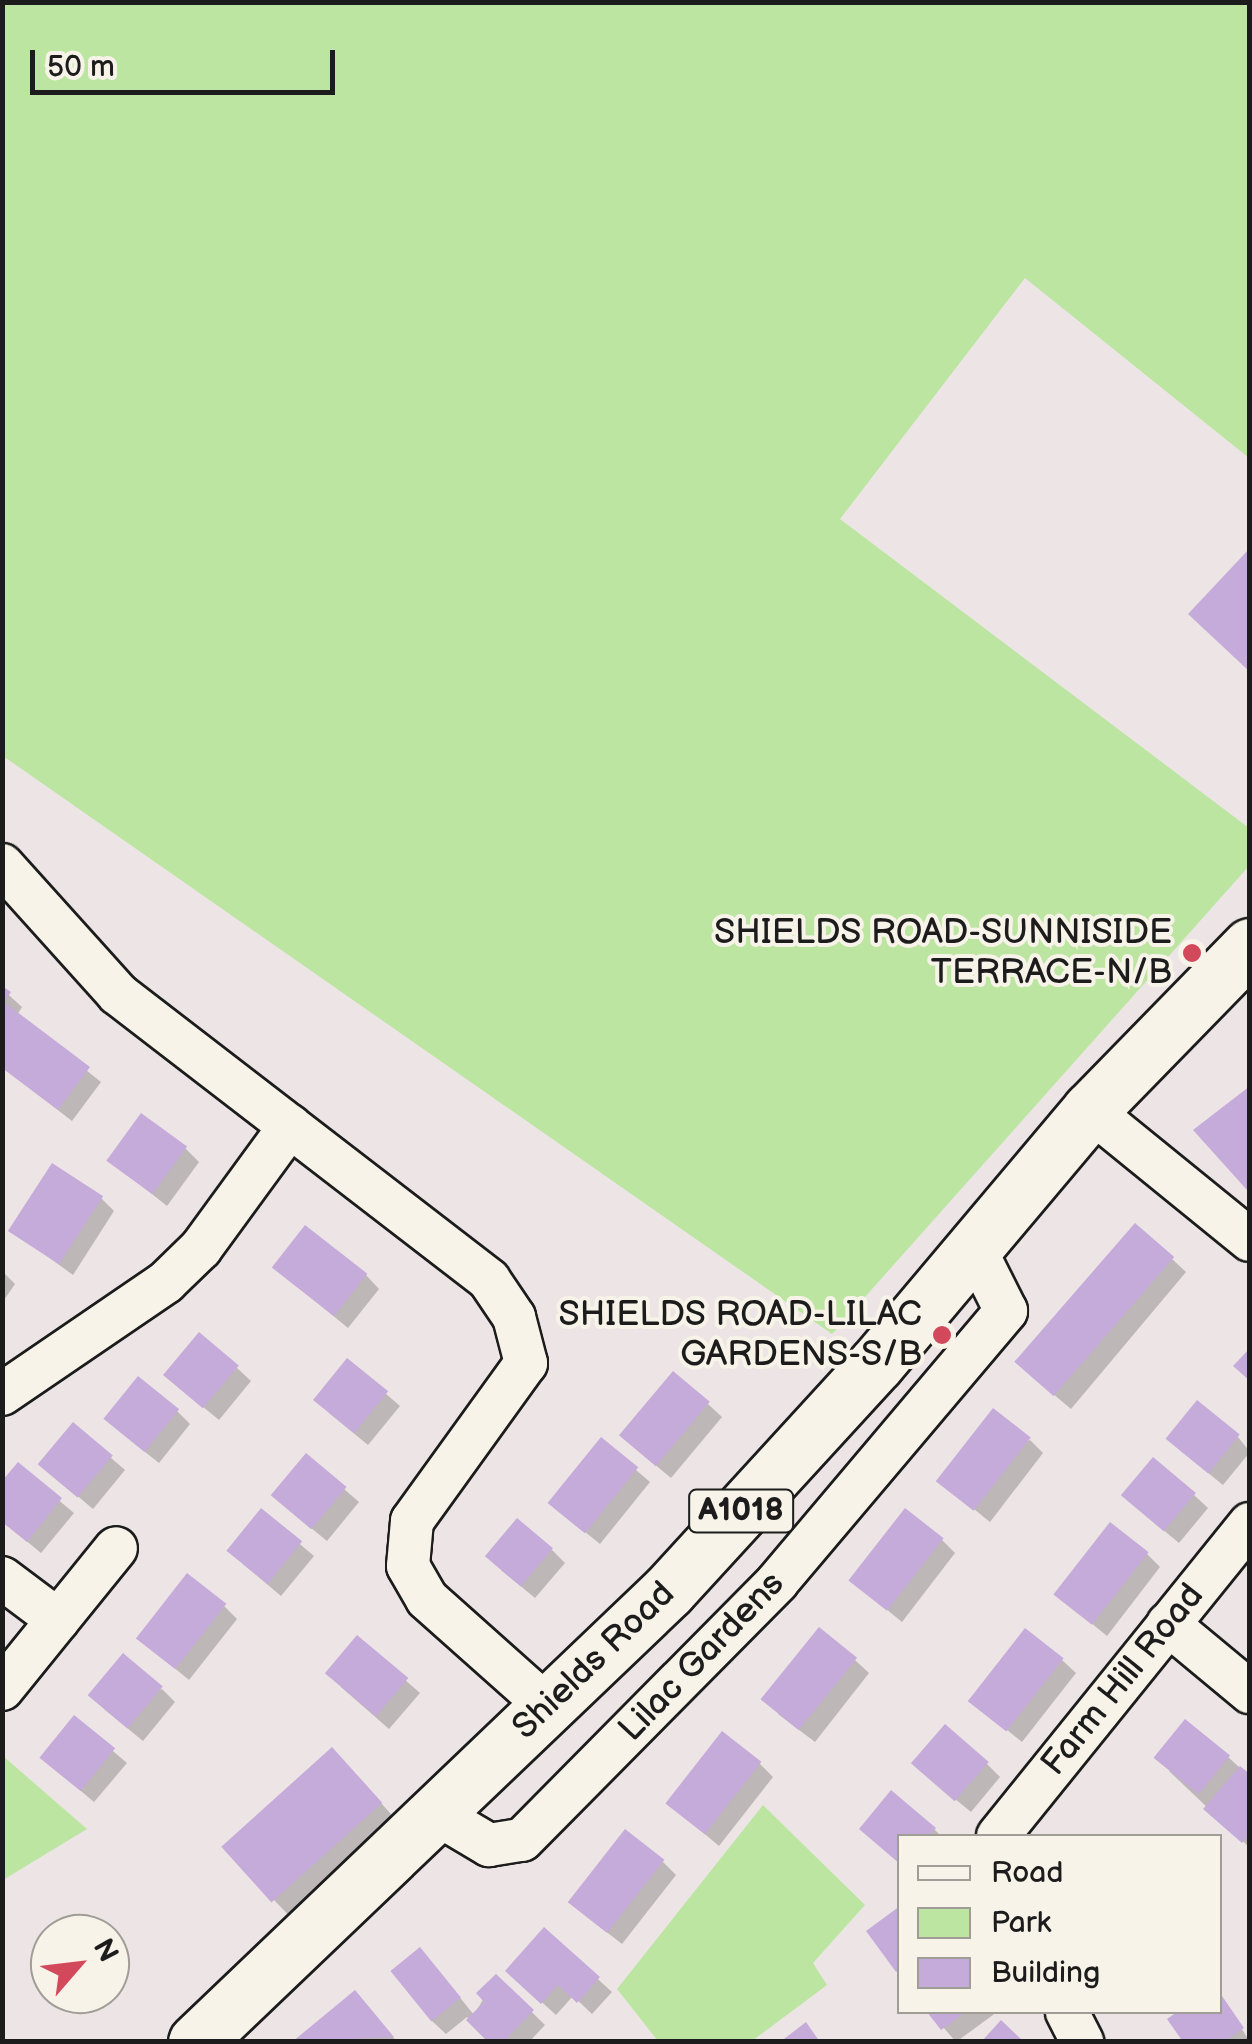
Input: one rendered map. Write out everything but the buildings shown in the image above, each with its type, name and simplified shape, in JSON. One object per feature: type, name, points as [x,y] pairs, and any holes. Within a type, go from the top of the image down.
[{"type":"highway","name":"Shields Road","points":[[196,2042],[668,1591],[974,1247],[1090,1110],[1250,946]]},
{"type":"street","points":[[2,865],[118,994],[489,1280],[514,1317],[526,1363],[412,1521],[408,1566],[428,1599],[547,1706]]},
{"type":"street","points":[[1090,1110],[1250,1240]]},
{"type":"street","points":[[2,1394],[166,1282],[201,1248],[290,1126]]},
{"type":"street","name":"Lilac Gardens","points":[[435,1813],[489,1845],[522,1840],[777,1582],[1006,1311],[974,1247]]},
{"type":"street","name":"Farm Hill Road","points":[[1000,1834],[1250,1524]]},
{"type":"street","points":[[2,1689],[116,1548]]},
{"type":"street","points":[[2,1578],[58,1620]]},
{"type":"street","points":[[1168,1624],[1250,1692]]},
{"type":"street","points":[[1068,2014],[1082,2042]]},
{"type":"green space","points":[[3,2],[1249,3],[1249,458],[1025,278],[840,519],[1249,828],[1249,866],[832,1334],[3,756]]},
{"type":"green space","points":[[3,1756],[87,1829],[3,1880]]},
{"type":"green space","points":[[763,1805],[865,1905],[813,1963],[827,1985],[752,2041],[658,2041],[617,1989]]},
{"type":"place","name":"SHIELDS ROAD-SUNNISIDE TERRACE-N/B","points":[[1192,953]]},
{"type":"place","name":"SHIELDS ROAD-LILAC GARDENS-S/B","points":[[942,1335]]}]
